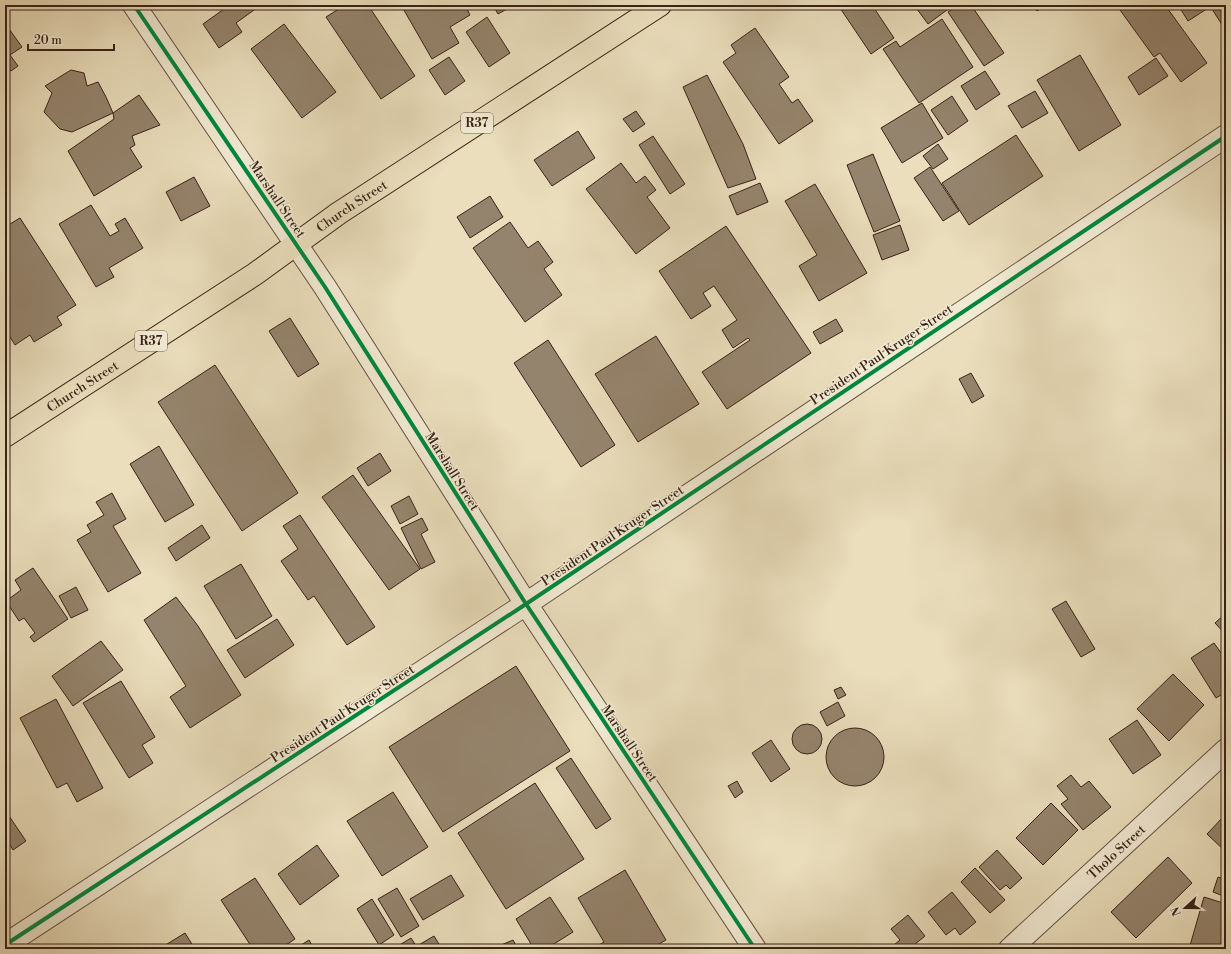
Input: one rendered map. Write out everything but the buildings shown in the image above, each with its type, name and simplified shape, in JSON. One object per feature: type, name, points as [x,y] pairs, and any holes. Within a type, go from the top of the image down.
[{"type":"main road","name":"Church Street","points":[[5,436],[248,278],[339,213],[660,5]]},
{"type":"street","name":"Marshall Street","points":[[134,5],[296,244],[526,604],[755,949]]},
{"type":"street","name":"President Paul Kruger Street","points":[[5,945],[526,604],[1226,136]]},
{"type":"street","name":"Tholo Street","points":[[1010,949],[1225,754]]},
{"type":"cycle path","points":[[134,5],[325,287],[526,604],[755,949]]},
{"type":"cycle path","points":[[5,945],[526,604],[1226,136]]}]
